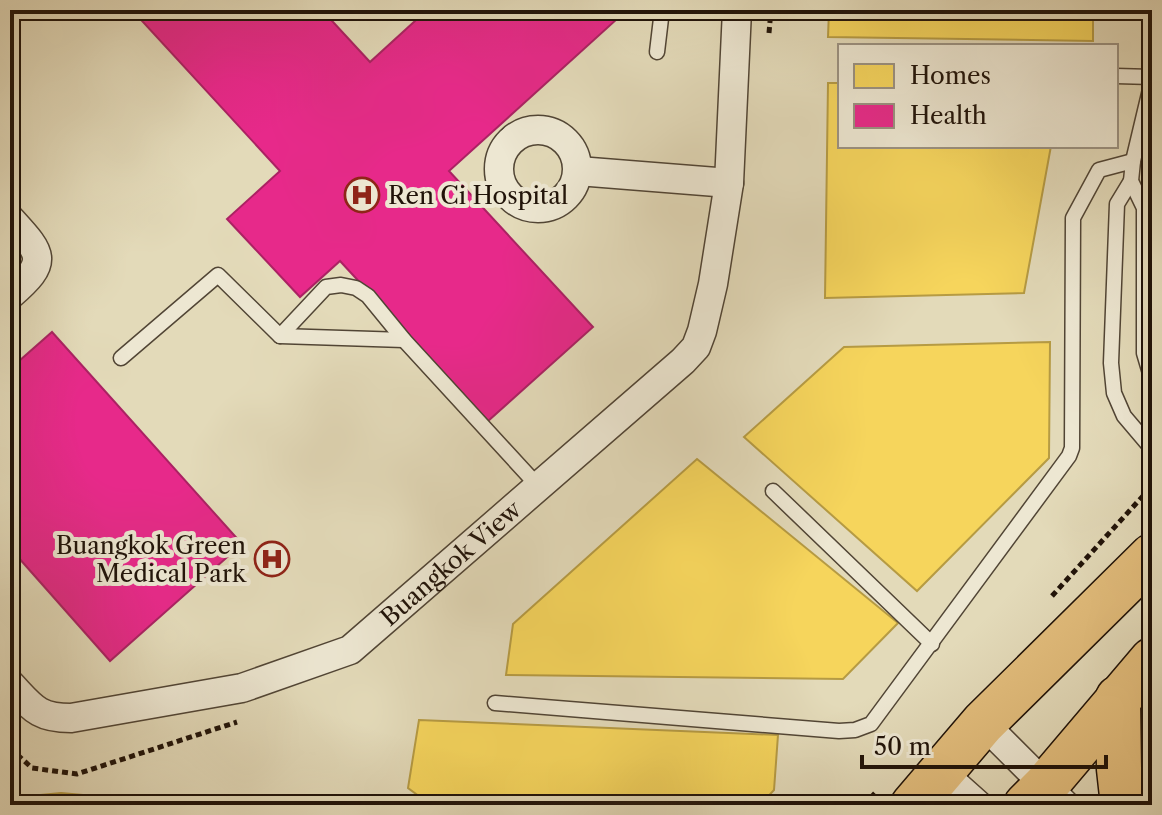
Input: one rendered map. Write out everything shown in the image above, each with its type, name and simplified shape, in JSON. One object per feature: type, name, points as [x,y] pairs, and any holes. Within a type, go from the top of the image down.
[{"type":"main road","points":[[913,805],[983,723],[1152,556]]},
{"type":"main road","points":[[1046,798],[1118,698],[1152,660]]},
{"type":"main road","points":[[1118,698],[1123,805]]},
{"type":"street","name":"Buangkok View","points":[[10,684],[33,708],[50,718],[71,718],[242,688],[350,650],[696,347],[713,284],[729,183],[737,10]]},
{"type":"street","points":[[578,171],[729,183]]},
{"type":"street","points":[[10,219],[37,251],[38,262],[31,277],[10,295]]},
{"type":"street","points":[[983,723],[1046,798]]},
{"type":"street","points":[[941,772],[978,805]]},
{"type":"lane","points":[[657,52],[662,10]]},
{"type":"lane","points":[[1118,76],[1152,79],[1131,181],[1117,204],[1111,363],[1114,393],[1124,416],[1152,449]]},
{"type":"lane","points":[[495,703],[839,731],[855,730],[871,724],[1069,456],[1072,448],[1073,218],[1099,170],[1133,161]]},
{"type":"lane","points":[[1131,181],[1144,208],[1144,353],[1152,380]]},
{"type":"lane","points":[[121,358],[218,275],[280,336],[404,340]]},
{"type":"lane","points":[[280,336],[326,287],[341,285],[356,288],[368,296],[404,340],[538,486]]},
{"type":"lane","points":[[773,491],[932,644]]},
{"type":"building: Homes","points":[[829,10],[1093,10],[1093,41],[828,37]]},
{"type":"building: Homes","points":[[828,83],[838,83],[838,148],[1051,148],[1024,293],[825,298]]},
{"type":"building: Homes","points":[[1050,342],[1049,458],[917,591],[744,437],[844,347]]},
{"type":"building: Homes","points":[[697,459],[898,623],[843,679],[506,675],[513,624]]},
{"type":"building: Homes","points":[[419,720],[778,735],[774,790],[760,805],[431,805],[408,788]]},
{"type":"building: Homes","points":[[61,793],[94,796],[127,805],[10,805],[10,798]]},
{"type":"building: Health","name":"Ren Ci Hospital","points":[[132,10],[322,10],[370,62],[427,10],[609,10],[617,19],[449,171],[593,327],[488,421],[340,261],[300,297],[227,219],[280,171]]},
{"type":"building: Health","points":[[52,332],[242,544],[110,661],[10,548],[10,369]]},
{"type":"place","name":"Ren Ci Hospital","points":[[362,195]]},
{"type":"place","name":"Buangkok Green Medical Park","points":[[272,559]]}]
